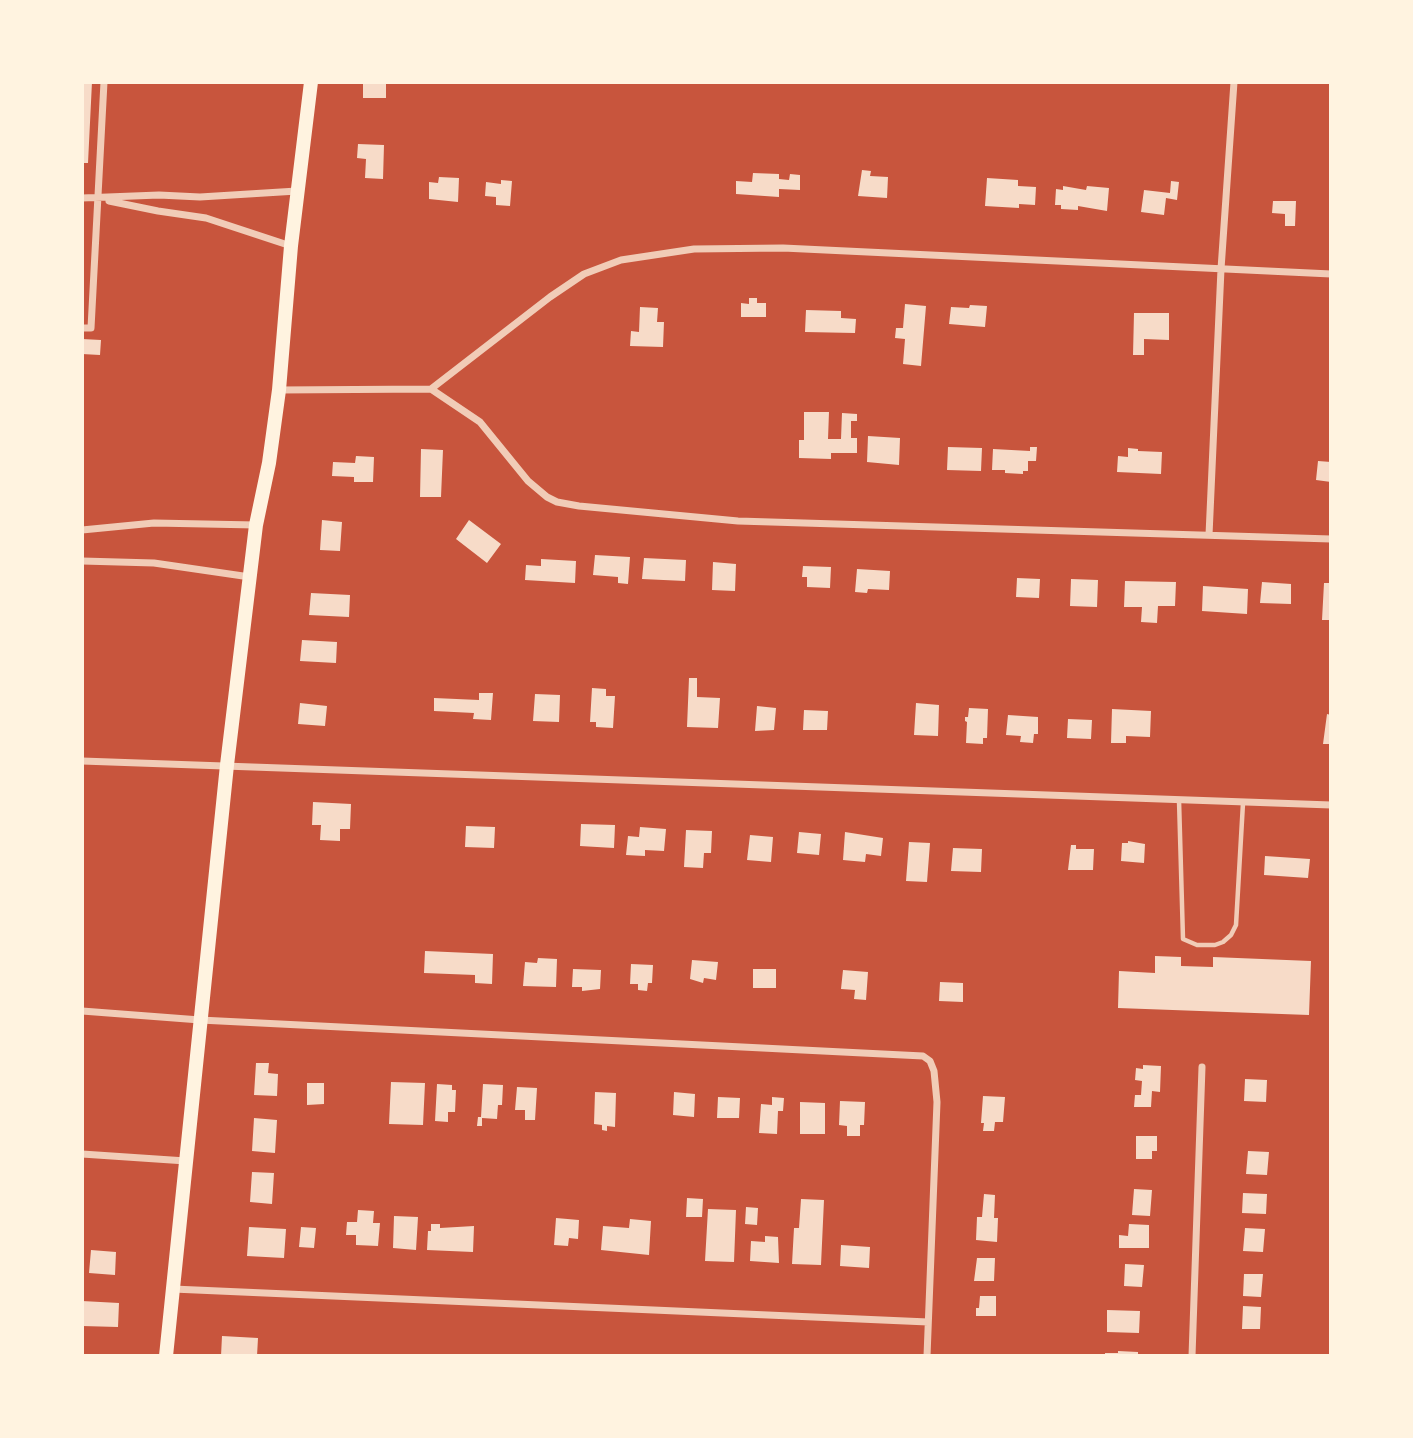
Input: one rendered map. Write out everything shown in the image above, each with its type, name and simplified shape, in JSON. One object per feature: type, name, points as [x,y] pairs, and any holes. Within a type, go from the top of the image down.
[{"type":"main road","points":[[166,1356],[227,765],[256,525],[269,463],[279,390],[291,246],[311,82]]},
{"type":"street","points":[[86,328],[98,198],[104,82]]},
{"type":"street","points":[[1209,535],[1221,269],[1234,82]]},
{"type":"street","points":[[82,198],[159,195],[200,197],[298,191]]},
{"type":"street","points":[[98,198],[206,218],[291,246]]},
{"type":"street","points":[[431,389],[584,274],[621,260],[650,254],[708,248],[783,248],[1331,274]]},
{"type":"street","points":[[279,390],[431,389],[480,422],[528,481],[557,502],[579,506],[738,521],[1331,539]]},
{"type":"street","points":[[82,530],[154,523],[256,525]]},
{"type":"street","points":[[82,561],[154,563],[250,577]]},
{"type":"street","points":[[82,761],[1331,805]]},
{"type":"street","points":[[82,1010],[200,1020],[923,1056],[930,1061],[934,1070],[937,1102],[927,1356]]},
{"type":"street","points":[[1192,1356],[1202,1067]]},
{"type":"street","points":[[82,1154],[187,1161]]},
{"type":"street","points":[[172,1289],[928,1322]]},
{"type":"lane","points":[[1179,800],[1183,939],[1197,945],[1223,942],[1231,935],[1236,925],[1243,802]]},
{"type":"building","points":[[82,82],[92,82],[88,163],[82,163]]},
{"type":"building","points":[[363,82],[386,82],[386,98],[363,98]]},
{"type":"building","points":[[358,144],[384,145],[383,179],[365,178],[366,159],[357,158]]},
{"type":"building","points":[[862,170],[871,171],[870,176],[888,177],[887,198],[858,196]]},
{"type":"building","points":[[753,173],[779,174],[779,179],[789,180],[790,174],[800,175],[800,190],[779,189],[779,197],[736,194],[736,181],[752,182]]},
{"type":"building","points":[[439,177],[459,178],[458,202],[429,199],[429,182],[438,183]]},
{"type":"building","points":[[987,178],[1018,180],[1018,186],[1036,187],[1035,205],[1019,204],[1019,208],[985,206]]},
{"type":"building","points":[[501,180],[512,181],[510,206],[496,205],[496,197],[485,196],[486,182],[501,184]]},
{"type":"building","points":[[1171,181],[1179,182],[1177,200],[1166,198],[1164,215],[1141,212],[1144,190],[1170,193]]},
{"type":"building","points":[[1063,186],[1086,190],[1087,186],[1109,188],[1107,211],[1078,206],[1078,210],[1061,209],[1061,205],[1055,205],[1056,189],[1063,190]]},
{"type":"building","points":[[1273,201],[1296,201],[1295,226],[1285,226],[1285,214],[1272,213]]},
{"type":"building","points":[[749,298],[757,298],[757,303],[766,303],[766,317],[741,317],[741,303],[749,304]]},
{"type":"building","points":[[905,304],[926,306],[921,366],[903,364],[905,339],[895,338],[896,328],[903,328]]},
{"type":"building","points":[[970,305],[987,306],[985,327],[949,324],[951,307],[969,308]]},
{"type":"building","points":[[640,307],[658,308],[657,322],[664,322],[663,347],[630,346],[631,331],[639,332]]},
{"type":"building","points":[[806,310],[841,311],[841,318],[856,319],[855,333],[805,332]]},
{"type":"building","points":[[1134,313],[1169,313],[1169,340],[1144,339],[1144,355],[1133,355]]},
{"type":"building","points":[[82,339],[101,340],[100,355],[82,354]]},
{"type":"building","points":[[804,412],[829,412],[828,439],[841,439],[842,413],[857,414],[857,421],[851,421],[851,438],[857,438],[857,453],[831,453],[831,459],[799,458],[799,440],[804,440]]},
{"type":"building","points":[[868,436],[900,438],[899,465],[867,462]]},
{"type":"building","points":[[948,447],[982,448],[981,471],[947,470]]},
{"type":"building","points":[[1030,447],[1037,447],[1036,461],[1028,461],[1028,471],[1023,471],[1023,474],[992,470],[993,449],[1030,451]]},
{"type":"building","points":[[1128,448],[1162,452],[1161,474],[1117,472],[1118,456],[1128,457]]},
{"type":"building","points":[[421,449],[443,450],[441,497],[420,497]]},
{"type":"building","points":[[356,456],[374,457],[373,482],[354,482],[354,477],[332,476],[333,462],[355,463]]},
{"type":"building","points":[[1318,461],[1331,462],[1331,482],[1316,480]]},
{"type":"building","points":[[322,520],[342,522],[340,551],[320,550]]},
{"type":"building","points":[[469,520],[501,544],[487,563],[456,539]]},
{"type":"building","points":[[595,555],[630,557],[628,584],[618,583],[618,577],[593,575]]},
{"type":"building","points":[[644,558],[686,560],[685,581],[642,579]]},
{"type":"building","points":[[541,559],[576,561],[575,583],[525,580],[526,565],[541,566]]},
{"type":"building","points":[[713,562],[736,564],[735,591],[712,590]]},
{"type":"building","points":[[803,566],[831,567],[830,588],[807,587],[807,577],[802,577]]},
{"type":"building","points":[[857,569],[890,571],[889,590],[868,589],[867,593],[855,592]]},
{"type":"building","points":[[1017,578],[1040,579],[1039,598],[1016,597]]},
{"type":"building","points":[[1071,579],[1098,580],[1097,607],[1070,606]]},
{"type":"building","points":[[1125,581],[1176,582],[1175,606],[1158,606],[1157,623],[1141,622],[1142,607],[1124,607]]},
{"type":"building","points":[[1262,582],[1291,584],[1291,604],[1260,603]]},
{"type":"building","points":[[1324,583],[1331,583],[1331,620],[1322,620]]},
{"type":"building","points":[[1203,586],[1248,589],[1247,614],[1202,611]]},
{"type":"building","points":[[311,593],[350,595],[349,617],[309,615]]},
{"type":"building","points":[[302,640],[337,642],[336,663],[300,661]]},
{"type":"building","points":[[689,678],[697,678],[697,697],[720,698],[718,728],[687,727]]},
{"type":"building","points":[[592,688],[606,689],[606,696],[615,696],[613,728],[596,727],[596,722],[590,722]]},
{"type":"building","points":[[479,693],[493,693],[491,720],[473,719],[474,713],[434,711],[434,698],[479,700]]},
{"type":"building","points":[[535,694],[560,695],[559,722],[533,721]]},
{"type":"building","points":[[300,703],[327,706],[325,726],[298,724]]},
{"type":"building","points":[[916,703],[939,705],[938,736],[914,735]]},
{"type":"building","points":[[757,706],[776,708],[774,730],[755,731]]},
{"type":"building","points":[[969,708],[988,709],[987,738],[983,738],[983,744],[966,743],[965,717],[968,717]]},
{"type":"building","points":[[1112,709],[1151,711],[1150,737],[1126,736],[1126,743],[1111,743]]},
{"type":"building","points":[[804,710],[828,711],[827,730],[803,730]]},
{"type":"building","points":[[1327,714],[1331,715],[1331,744],[1323,744]]},
{"type":"building","points":[[1008,715],[1038,717],[1038,734],[1034,734],[1033,743],[1020,742],[1021,736],[1006,735]]},
{"type":"building","points":[[1068,719],[1092,720],[1091,739],[1067,738]]},
{"type":"building","points":[[313,802],[351,804],[350,829],[340,829],[340,841],[320,840],[321,825],[312,825]]},
{"type":"building","points":[[581,824],[615,825],[614,848],[580,846]]},
{"type":"building","points":[[466,826],[495,827],[494,848],[465,847]]},
{"type":"building","points":[[640,827],[666,829],[664,851],[645,850],[645,856],[626,855],[628,836],[639,837]]},
{"type":"building","points":[[686,830],[712,831],[711,853],[704,853],[703,868],[684,867]]},
{"type":"building","points":[[799,832],[821,834],[819,855],[797,853]]},
{"type":"building","points":[[845,832],[883,838],[881,856],[866,854],[865,862],[843,860]]},
{"type":"building","points":[[750,835],[773,837],[771,862],[747,860]]},
{"type":"building","points":[[1128,841],[1145,844],[1144,863],[1121,861],[1122,843]]},
{"type":"building","points":[[909,842],[930,843],[927,882],[906,881]]},
{"type":"building","points":[[1071,845],[1076,845],[1076,849],[1094,849],[1093,870],[1068,870]]},
{"type":"building","points":[[953,848],[982,849],[981,872],[951,871]]},
{"type":"building","points":[[1265,856],[1310,859],[1308,878],[1264,875]]},
{"type":"building","points":[[425,951],[493,954],[492,984],[475,983],[475,975],[424,973]]},
{"type":"building","points":[[1155,956],[1181,957],[1181,966],[1213,967],[1213,957],[1311,961],[1309,1015],[1118,1008],[1119,971],[1155,973]]},
{"type":"building","points":[[538,958],[557,959],[556,987],[523,986],[525,962],[537,963]]},
{"type":"building","points":[[692,960],[718,962],[716,980],[704,978],[703,983],[690,979]]},
{"type":"building","points":[[631,964],[653,965],[652,983],[648,983],[647,991],[638,990],[638,984],[630,984]]},
{"type":"building","points":[[573,969],[601,970],[600,989],[582,991],[582,987],[572,987]]},
{"type":"building","points":[[753,969],[776,969],[776,988],[753,988]]},
{"type":"building","points":[[843,970],[868,972],[866,1000],[854,999],[855,990],[841,989]]},
{"type":"building","points":[[940,982],[963,983],[963,1002],[939,1001]]},
{"type":"building","points":[[256,1063],[269,1063],[268,1073],[278,1074],[277,1096],[254,1095]]},
{"type":"building","points":[[1143,1065],[1161,1066],[1160,1092],[1152,1091],[1151,1107],[1134,1107],[1135,1095],[1141,1095],[1142,1081],[1135,1080],[1136,1068],[1143,1069]]},
{"type":"building","points":[[1245,1079],[1267,1080],[1266,1102],[1244,1101]]},
{"type":"building","points":[[391,1082],[425,1083],[423,1125],[389,1124]]},
{"type":"building","points":[[307,1083],[324,1083],[324,1104],[307,1105]]},
{"type":"building","points":[[437,1084],[452,1085],[452,1090],[456,1090],[455,1112],[448,1112],[448,1122],[435,1121]]},
{"type":"building","points":[[483,1084],[503,1085],[502,1105],[498,1105],[497,1119],[482,1118],[482,1126],[477,1126],[478,1117],[481,1117]]},
{"type":"building","points":[[517,1087],[537,1088],[535,1120],[525,1120],[525,1110],[515,1110]]},
{"type":"building","points":[[595,1092],[616,1093],[615,1127],[607,1126],[607,1131],[602,1130],[602,1125],[594,1124]]},
{"type":"building","points":[[674,1092],[695,1094],[694,1117],[673,1115]]},
{"type":"building","points":[[983,1096],[1005,1097],[1003,1122],[995,1122],[994,1131],[983,1131]]},
{"type":"building","points":[[718,1097],[740,1098],[739,1118],[717,1118]]},
{"type":"building","points":[[772,1097],[784,1098],[783,1111],[778,1111],[777,1134],[759,1133],[761,1104],[772,1105]]},
{"type":"building","points":[[840,1101],[865,1102],[864,1125],[860,1125],[860,1136],[847,1136],[847,1126],[839,1125]]},
{"type":"building","points":[[800,1102],[825,1103],[825,1134],[800,1134]]},
{"type":"building","points":[[254,1118],[277,1120],[275,1153],[252,1151]]},
{"type":"building","points":[[1136,1136],[1157,1136],[1157,1151],[1152,1151],[1152,1159],[1136,1159]]},
{"type":"building","points":[[1248,1151],[1269,1152],[1267,1175],[1246,1174]]},
{"type":"building","points":[[252,1172],[274,1173],[272,1204],[250,1202]]},
{"type":"building","points":[[1134,1189],[1152,1190],[1150,1216],[1132,1215]]},
{"type":"building","points":[[1243,1193],[1267,1194],[1266,1214],[1242,1213]]},
{"type":"building","points":[[984,1194],[995,1195],[997,1242],[976,1240],[977,1217],[982,1217]]},
{"type":"building","points":[[687,1198],[703,1199],[702,1217],[686,1217]]},
{"type":"building","points":[[801,1199],[824,1200],[821,1265],[792,1264],[794,1228],[799,1228]]},
{"type":"building","points":[[746,1207],[758,1208],[757,1225],[745,1224]]},
{"type":"building","points":[[708,1209],[736,1210],[734,1262],[705,1261]]},
{"type":"building","points":[[358,1210],[374,1211],[373,1223],[380,1223],[378,1246],[356,1245],[356,1235],[346,1235],[347,1222],[357,1222]]},
{"type":"building","points":[[394,1216],[418,1217],[416,1250],[393,1248]]},
{"type":"building","points":[[556,1218],[579,1220],[578,1239],[569,1238],[568,1246],[554,1245]]},
{"type":"building","points":[[630,1219],[651,1221],[649,1255],[601,1250],[603,1226],[629,1228]]},
{"type":"building","points":[[431,1224],[440,1224],[440,1228],[474,1226],[473,1252],[427,1250]]},
{"type":"building","points":[[1129,1224],[1149,1225],[1149,1248],[1119,1248],[1119,1235],[1128,1236]]},
{"type":"building","points":[[249,1227],[286,1229],[284,1258],[247,1256]]},
{"type":"building","points":[[301,1227],[316,1228],[314,1248],[299,1247]]},
{"type":"building","points":[[1245,1228],[1265,1229],[1263,1252],[1243,1251]]},
{"type":"building","points":[[765,1236],[778,1237],[779,1263],[750,1261],[751,1241],[765,1242]]},
{"type":"building","points":[[841,1245],[870,1247],[869,1268],[840,1266]]},
{"type":"building","points":[[91,1250],[116,1252],[115,1275],[89,1273]]},
{"type":"building","points":[[977,1258],[995,1258],[994,1281],[974,1281]]},
{"type":"building","points":[[1125,1264],[1144,1265],[1142,1287],[1124,1286]]},
{"type":"building","points":[[1244,1274],[1263,1274],[1261,1297],[1243,1296]]},
{"type":"building","points":[[980,1296],[996,1296],[996,1316],[976,1316]]},
{"type":"building","points":[[82,1301],[119,1303],[118,1327],[82,1326]]},
{"type":"building","points":[[1243,1306],[1261,1307],[1260,1329],[1242,1329]]},
{"type":"building","points":[[1107,1310],[1140,1311],[1139,1333],[1107,1332]]},
{"type":"building","points":[[222,1336],[258,1338],[257,1356],[221,1356]]},
{"type":"building","points":[[1138,1352],[1138,1356],[1105,1356],[1105,1353]]}]
